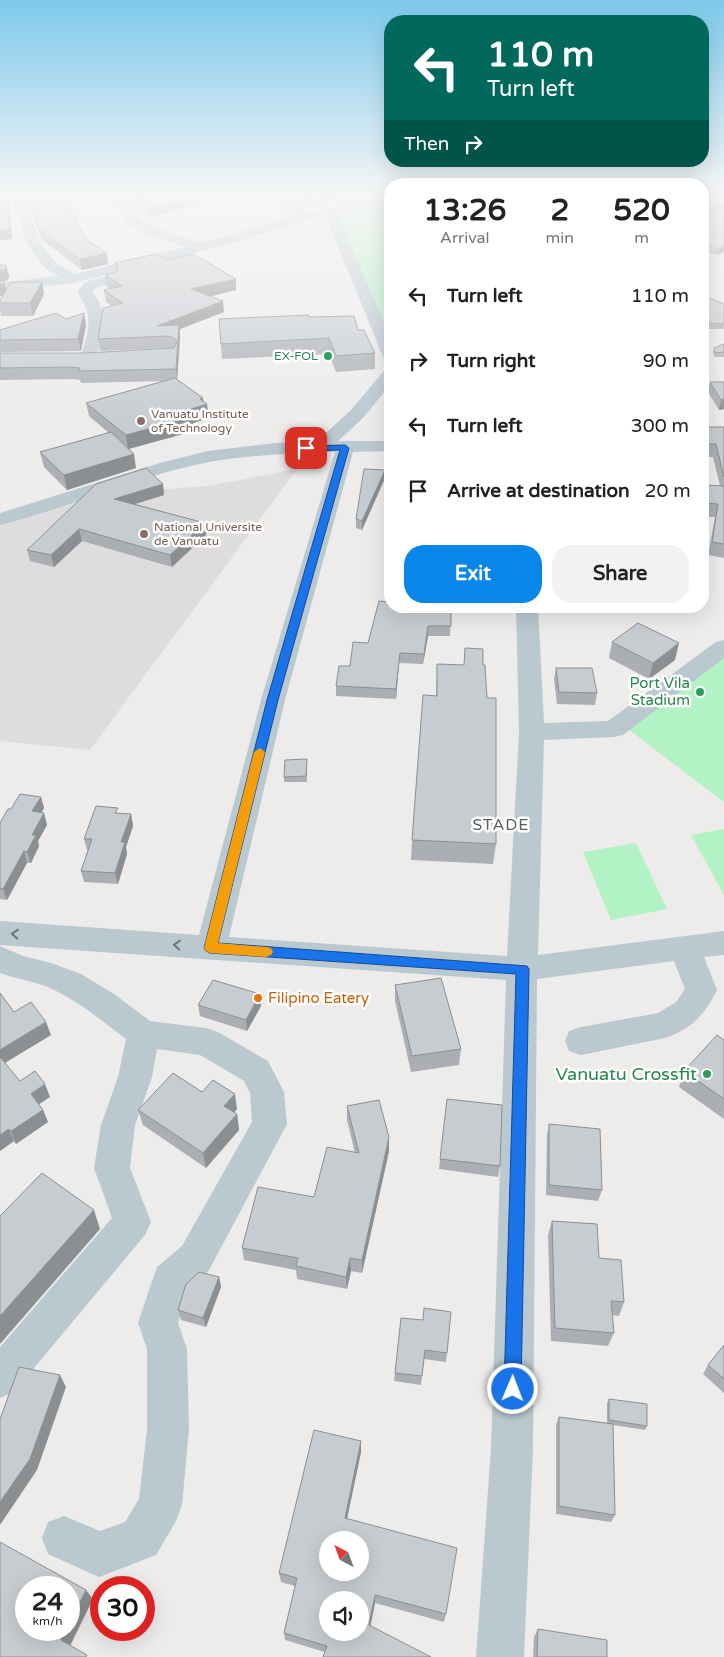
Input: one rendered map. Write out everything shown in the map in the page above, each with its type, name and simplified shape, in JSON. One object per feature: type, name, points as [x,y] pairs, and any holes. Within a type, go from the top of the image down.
[{"type":"street","points":[[60,271],[74,279]]},
{"type":"street","points":[[0,287],[74,279],[104,271]]},
{"type":"street","points":[[89,358],[98,313],[92,299],[84,292],[90,285],[131,274],[132,271]]},
{"type":"street","points":[[355,271],[384,340]]},
{"type":"street","points":[[70,358],[109,357]]},
{"type":"street","points":[[320,448],[356,415],[384,381]]},
{"type":"street","points":[[0,519],[208,457],[276,448],[384,446]]},
{"type":"street","points":[[210,948],[272,700],[345,448]]},
{"type":"street","points":[[500,1657],[512,1449],[522,969],[532,732],[528,613]]},
{"type":"street","points":[[532,732],[614,729],[724,647]]},
{"type":"street","points":[[2,958],[210,948],[522,969],[724,943]]},
{"type":"street","points":[[581,1040],[665,1025],[687,1011],[701,990],[685,949]]},
{"type":"street","points":[[2,958],[58,978],[103,1004],[143,1034],[206,1042],[256,1071],[267,1092],[270,1124],[195,1259],[171,1281],[158,1323],[167,1349],[168,1429],[160,1505],[140,1539],[99,1554],[64,1538]]},
{"type":"street","points":[[0,1378],[132,1222],[112,1168],[118,1125],[135,1077],[143,1034]]},
{"type":"shaded area","points":[[297,469],[90,750],[0,741],[0,523],[109,493],[207,486]]},
{"type":"green space","points":[[351,271],[384,271],[384,361]]},
{"type":"green space","name":"Port Vila Stadium","points":[[724,655],[724,802],[628,729]]},
{"type":"green space","points":[[724,829],[724,895],[691,835]]},
{"type":"green space","points":[[636,843],[667,909],[611,920],[583,852]]},
{"type":"building","points":[[223,271],[236,279],[191,289],[223,301],[157,326],[179,325],[176,369],[79,371],[80,368],[70,367],[0,368],[0,353],[87,353],[174,348],[177,342],[174,338],[168,336],[98,339],[103,308],[123,303],[104,290],[122,286],[105,275],[116,272]]},
{"type":"building","points":[[11,282],[42,282],[30,303],[0,303]]},
{"type":"building","points":[[709,298],[724,304],[724,324],[709,323]]},
{"type":"building","points":[[56,313],[66,319],[84,313],[78,339],[0,340],[0,330]]},
{"type":"building","points":[[309,315],[309,317],[354,316],[358,330],[364,330],[375,353],[336,356],[329,338],[221,344],[219,319]]},
{"type":"building","points":[[724,344],[724,352],[715,353],[714,348]]},
{"type":"building","points":[[175,378],[203,398],[200,399],[207,404],[185,411],[193,417],[126,435],[86,403]]},
{"type":"building","points":[[710,382],[724,382],[724,399],[721,400]]},
{"type":"building","points":[[709,427],[724,427],[724,477],[716,444],[709,444]]},
{"type":"building","points":[[111,432],[134,454],[64,475],[40,452]]},
{"type":"building","points":[[146,468],[163,484],[114,499],[205,523],[170,555],[79,529],[51,555],[27,550],[96,484]]},
{"type":"building","points":[[364,469],[384,470],[362,521],[356,519]]},
{"type":"building","points":[[709,485],[724,486],[724,544],[712,542],[718,504],[709,503]]},
{"type":"building","points":[[379,601],[384,601],[384,613],[451,613],[451,626],[428,626],[424,654],[400,653],[396,689],[336,686],[339,666],[350,666],[353,642],[368,643]]},
{"type":"building","points":[[638,623],[679,643],[653,663],[612,642]]},
{"type":"building","points":[[465,648],[483,649],[487,698],[496,698],[496,844],[412,840],[423,695],[437,696],[437,664],[464,665]]},
{"type":"building","points":[[556,668],[592,668],[597,693],[559,692]]},
{"type":"building","points":[[307,759],[306,776],[284,777],[285,760]]},
{"type":"building","points":[[20,794],[41,797],[32,811],[44,813],[32,835],[36,835],[27,852],[24,851],[3,889],[0,888],[0,823]]},
{"type":"building","points":[[96,806],[118,808],[115,813],[131,814],[121,842],[125,842],[115,873],[81,871],[92,839],[84,839]]},
{"type":"building","points":[[441,978],[461,1049],[412,1056],[395,985]]},
{"type":"building","points":[[213,980],[260,994],[246,1020],[198,1005]]},
{"type":"building","points":[[0,993],[14,1012],[31,1002],[46,1022],[0,1050]]},
{"type":"building","points":[[717,1035],[724,1040],[724,1099],[684,1071]]},
{"type":"building","points":[[0,1057],[20,1081],[35,1071],[45,1084],[31,1094],[43,1110],[11,1131],[9,1129],[0,1135]]},
{"type":"building","points":[[173,1073],[202,1092],[213,1080],[235,1094],[224,1106],[237,1114],[203,1153],[138,1110]]},
{"type":"building","points":[[447,1099],[502,1105],[500,1166],[440,1159]]},
{"type":"building","points":[[379,1100],[389,1137],[362,1260],[350,1258],[346,1277],[296,1266],[298,1258],[242,1248],[258,1187],[314,1197],[327,1147],[359,1153],[347,1106]]},
{"type":"building","points":[[549,1124],[600,1129],[602,1190],[549,1185]]},
{"type":"building","points":[[42,1173],[94,1210],[0,1316],[0,1216]]},
{"type":"building","points":[[552,1221],[597,1224],[599,1258],[621,1260],[624,1302],[611,1301],[614,1333],[555,1328]]},
{"type":"building","points":[[199,1272],[219,1277],[203,1318],[178,1310],[186,1284]]},
{"type":"building","points":[[424,1308],[451,1312],[447,1353],[425,1350],[422,1376],[395,1373],[401,1318],[423,1320]]},
{"type":"building","points":[[724,1345],[724,1379],[708,1365]]},
{"type":"building","points":[[19,1367],[60,1375],[30,1459],[0,1502],[0,1419]]},
{"type":"building","points":[[609,1399],[647,1404],[647,1426],[609,1420]]},
{"type":"building","points":[[559,1417],[613,1424],[615,1515],[559,1506]]},
{"type":"building","points":[[314,1430],[361,1441],[345,1518],[457,1548],[446,1614],[375,1595],[369,1625],[431,1657],[323,1657],[327,1646],[284,1633],[297,1578],[279,1573]]},
{"type":"building","points":[[0,1542],[61,1576],[15,1576],[15,1641],[63,1641],[87,1655],[86,1657],[0,1657]]},
{"type":"building","points":[[80,1587],[86,1590],[80,1602]]},
{"type":"building","points":[[538,1629],[607,1640],[607,1657],[537,1657]]},
{"type":"slow traffic","points":[[260,752],[210,948],[266,952]]},
{"type":"place","name":"EX-FOL","points":[[328,356]]},
{"type":"place","name":"Vanuatu Institute of Technology","points":[[141,421]]},
{"type":"place","name":"National Universite de Vanuatu","points":[[144,534]]},
{"type":"place","name":"Port Vila Stadium","points":[[700,692]]},
{"type":"place","name":"Filipino Eatery","points":[[258,998]]},
{"type":"place","name":"Vanuatu Crossfit","points":[[707,1074]]},
{"type":"district","name":"STADE","points":[[501,825]]},
{"type":"route","points":[[306,448],[345,448],[272,700],[210,948],[522,969],[513,1389]]}]
